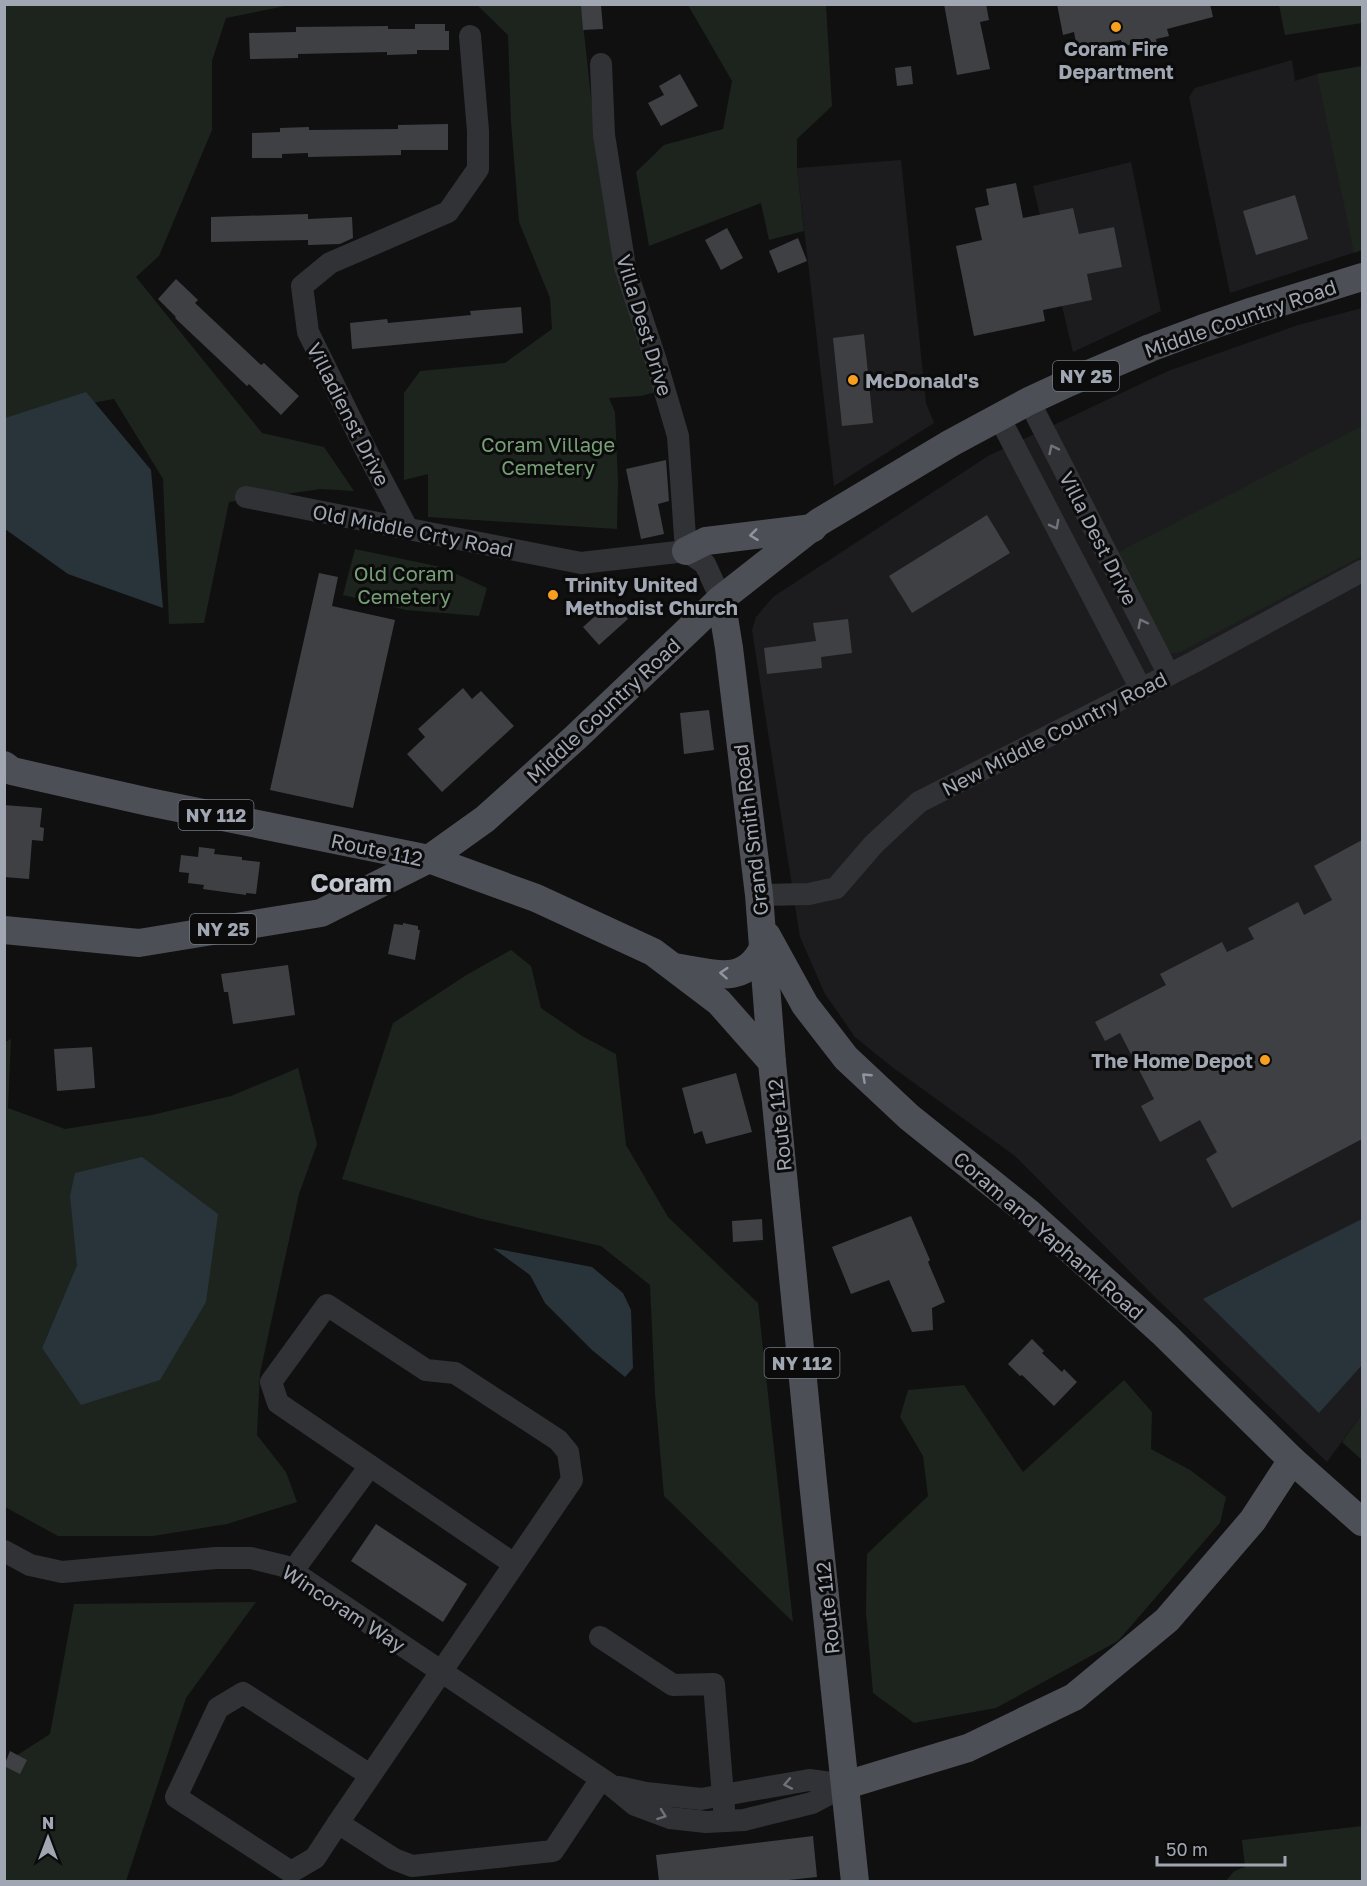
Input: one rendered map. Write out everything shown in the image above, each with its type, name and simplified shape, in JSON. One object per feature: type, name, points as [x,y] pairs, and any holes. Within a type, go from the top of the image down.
[{"type":"main road","name":"Middle Country Road","points":[[4,930],[139,942],[321,913],[429,859],[485,819],[721,599],[813,528],[951,443],[1029,401],[1160,344],[1253,311],[1362,277]]},
{"type":"main road","points":[[686,551],[706,542],[813,528]]},
{"type":"main road","name":"Grand Smith Road","points":[[721,599],[759,895],[772,1062]]},
{"type":"main road","name":"Route 112","points":[[4,765],[12,771],[149,802],[429,859],[536,898],[652,952],[719,1002],[772,1062],[855,1881]]},
{"type":"main road","points":[[672,967],[729,975],[741,973],[757,960],[762,937]]},
{"type":"main road","name":"Coram and Yaphank Road","points":[[762,937],[805,1005],[846,1058],[909,1118],[1029,1213],[1165,1335],[1292,1460],[1362,1522]]},
{"type":"main road","points":[[846,1785],[968,1748],[1074,1697],[1167,1620],[1252,1520],[1292,1460]]},
{"type":"street","name":"Villadienst Drive","points":[[407,528],[308,332],[302,286],[330,263],[448,212],[478,169],[478,130],[470,36]]},
{"type":"street","name":"Villa Dest Drive","points":[[601,64],[604,135],[625,267],[678,436],[686,551]]},
{"type":"street","name":"Villa Dest Drive","points":[[1029,401],[1169,675]]},
{"type":"street","name":"Villa Dest Drive","points":[[999,417],[1141,689]]},
{"type":"street","name":"Old Middle Crty Road","points":[[246,498],[581,562],[686,551]]},
{"type":"street","points":[[686,551],[705,564],[721,599]]},
{"type":"street","name":"New Middle Country Road","points":[[759,895],[809,894],[836,888],[873,845],[919,802],[1169,675],[1362,571]]},
{"type":"street","points":[[370,1775],[243,1693],[218,1708],[176,1797],[291,1872],[315,1858],[572,1480],[568,1452],[558,1440],[455,1373],[426,1370],[327,1305],[270,1382],[278,1403],[514,1564]]},
{"type":"street","points":[[292,1572],[370,1466]]},
{"type":"street","name":"Wincoram Way","points":[[4,1551],[30,1565],[62,1572],[216,1558],[251,1558],[284,1566],[607,1782],[635,1805],[670,1818],[706,1822],[744,1820],[812,1803],[846,1785]]},
{"type":"street","points":[[600,1637],[673,1685],[714,1684],[725,1821]]},
{"type":"street","name":"Wincoram Way","points":[[607,1782],[646,1792],[701,1799],[809,1780],[846,1785]]},
{"type":"street","points":[[338,1823],[394,1859],[412,1866],[553,1851],[607,1782]]},
{"type":"shaded area","points":[[1292,60],[1295,81],[1317,74],[1362,66],[1362,250],[1230,293],[1189,97],[1195,88]]},
{"type":"shaded area","points":[[901,160],[926,403],[934,423],[834,486],[797,168]]},
{"type":"shaded area","points":[[1131,162],[1161,311],[1073,352],[1033,186]]},
{"type":"shaded area","points":[[1362,308],[1362,1414],[1327,1462],[1157,1299],[1015,1156],[892,1067],[855,1037],[825,994],[800,937],[752,630],[756,617],[773,597],[988,456],[1168,371],[1298,325]]},
{"type":"shaded area","points":[[86,392],[151,470],[163,608],[68,574],[5,529],[5,418]]},
{"type":"shaded area","points":[[142,1157],[218,1214],[206,1302],[160,1380],[81,1405],[42,1348],[77,1265],[70,1196],[75,1173]]},
{"type":"shaded area","points":[[1362,1219],[1362,1365],[1319,1413],[1203,1299]]},
{"type":"shaded area","points":[[493,1248],[592,1267],[623,1293],[631,1310],[633,1368],[625,1377],[592,1350],[545,1303],[530,1275]]},
{"type":"green space","points":[[5,5],[290,5],[226,18],[212,61],[212,130],[159,256],[136,277],[262,433],[324,447],[354,491],[321,489],[229,502],[204,623],[169,624],[163,479],[114,399],[5,419]]},
{"type":"green space","name":"Coram Village Cemetery","points":[[477,5],[581,5],[591,97],[617,272],[656,392],[641,396],[609,398],[615,412],[618,481],[617,529],[428,517],[428,474],[404,480],[404,393],[420,371],[505,363],[552,329],[550,298],[519,222],[511,122],[508,35]]},
{"type":"green space","points":[[688,5],[826,5],[832,106],[797,139],[797,168],[804,231],[769,240],[761,203],[649,246],[636,172],[664,145],[723,129],[732,81]]},
{"type":"green space","points":[[1279,5],[1362,5],[1362,23],[1285,35]]},
{"type":"green space","points":[[1362,66],[1362,250],[1354,253],[1317,74]]},
{"type":"green space","points":[[1362,426],[1362,556],[1182,651],[1167,653],[1115,554]]},
{"type":"green space","name":"Old Coram Cemetery","points":[[355,549],[441,567],[487,588],[479,616],[406,610],[343,595]]},
{"type":"green space","points":[[511,950],[531,966],[541,1008],[582,1036],[616,1054],[626,1145],[668,1217],[758,1303],[793,1622],[664,1496],[655,1394],[650,1285],[601,1246],[482,1219],[342,1179],[393,1023],[468,974]]},
{"type":"green space","points":[[11,1039],[8,1108],[65,1129],[152,1115],[231,1096],[298,1068],[317,1144],[299,1194],[260,1373],[257,1435],[286,1472],[297,1502],[227,1524],[153,1536],[58,1536],[5,1507],[5,1042]],"holes":[[[77,1265],[82,1405],[42,1348]]]},
{"type":"green space","points":[[1124,1380],[1152,1412],[1151,1449],[1190,1470],[1226,1497],[1220,1523],[1118,1641],[996,1708],[914,1723],[873,1693],[866,1612],[867,1554],[928,1496],[923,1456],[900,1417],[908,1390],[964,1385],[1023,1472]]},
{"type":"green space","points":[[1362,1414],[1362,1460],[1342,1442]]},
{"type":"green space","points":[[256,1602],[186,1698],[126,1881],[5,1882],[5,1763],[50,1734],[74,1604]]},
{"type":"green space","points":[[1362,1826],[1362,1881],[1226,1881],[1234,1871],[1245,1867],[1242,1840]]},
{"type":"building","points":[[944,4],[986,4],[989,20],[980,22],[990,69],[957,75]]},
{"type":"building","name":"Coram Fire Department","points":[[1057,4],[1210,4],[1213,17],[1167,29],[1169,36],[1156,39],[1157,44],[1137,48],[1136,44],[1123,46],[1121,40],[1077,48],[1074,32],[1063,35]]},
{"type":"building","points":[[601,5],[603,29],[583,30],[581,6]]},
{"type":"building","points":[[415,24],[445,24],[445,31],[449,31],[449,50],[417,50],[417,54],[387,55],[387,52],[298,54],[298,58],[250,59],[249,33],[296,32],[296,27],[388,26],[388,29],[415,29]]},
{"type":"building","points":[[911,66],[913,84],[897,86],[895,68]]},
{"type":"building","points":[[680,74],[698,106],[661,126],[648,103],[664,95],[659,86]]},
{"type":"building","points":[[448,124],[448,150],[401,150],[401,155],[308,157],[308,153],[282,154],[282,158],[252,158],[252,133],[280,132],[280,128],[398,129],[398,125]]},
{"type":"building","points":[[1016,183],[1023,218],[1073,208],[1079,234],[1114,227],[1122,267],[1087,274],[1092,300],[1043,310],[1045,321],[974,336],[956,246],[982,240],[975,208],[989,205],[986,189]]},
{"type":"building","points":[[1295,195],[1308,239],[1256,255],[1243,211]]},
{"type":"building","points":[[308,214],[308,219],[352,217],[353,238],[340,244],[308,245],[308,240],[211,242],[211,217]]},
{"type":"building","points":[[727,228],[743,258],[721,270],[705,240]]},
{"type":"building","points":[[798,238],[807,261],[778,273],[769,251]]},
{"type":"building","points":[[176,279],[198,300],[195,303],[261,365],[264,363],[299,396],[281,415],[249,384],[247,386],[158,299]]},
{"type":"building","points":[[521,307],[523,333],[352,349],[350,323],[387,319],[388,323],[471,315],[470,311]]},
{"type":"building","name":"McDonald's","points":[[864,334],[873,423],[842,426],[833,338]]},
{"type":"building","points":[[666,460],[669,501],[658,504],[664,534],[641,539],[626,469]]},
{"type":"building","points":[[987,515],[1010,553],[912,613],[889,576]]},
{"type":"building","points":[[319,573],[338,577],[332,606],[395,620],[353,808],[270,790]]},
{"type":"building","points":[[612,601],[628,619],[599,645],[583,627]]},
{"type":"building","points":[[848,619],[852,653],[821,657],[822,668],[767,674],[764,648],[816,641],[813,623]]},
{"type":"building","points":[[463,688],[472,699],[481,691],[514,726],[442,792],[407,754],[425,737],[418,729]]},
{"type":"building","points":[[709,710],[714,750],[684,754],[680,713]]},
{"type":"building","points":[[4,805],[42,808],[40,827],[44,828],[43,841],[32,840],[29,879],[4,877]]},
{"type":"building","name":"The Home Depot","points":[[1362,840],[1362,1139],[1232,1208],[1206,1159],[1217,1152],[1200,1120],[1160,1142],[1141,1106],[1154,1099],[1120,1033],[1105,1041],[1095,1022],[1166,985],[1160,974],[1222,942],[1227,952],[1254,939],[1248,928],[1298,902],[1304,915],[1332,900],[1314,866]]},
{"type":"building","points":[[199,847],[215,849],[214,854],[242,857],[242,860],[260,862],[256,894],[246,893],[246,895],[203,889],[204,885],[188,883],[189,873],[179,872],[181,855],[198,857]]},
{"type":"building","points":[[403,923],[418,926],[420,930],[415,960],[388,954],[394,924],[403,925]]},
{"type":"building","points":[[288,965],[295,1015],[233,1024],[228,992],[224,992],[221,974]]},
{"type":"building","points":[[92,1047],[95,1088],[57,1091],[54,1049]]},
{"type":"building","points":[[736,1073],[752,1132],[706,1144],[702,1131],[694,1134],[682,1088]]},
{"type":"building","points":[[911,1216],[945,1302],[932,1308],[933,1330],[912,1332],[889,1280],[851,1294],[832,1247]]},
{"type":"building","points":[[762,1219],[763,1240],[733,1242],[732,1221]]},
{"type":"building","points":[[1032,1339],[1044,1351],[1042,1353],[1062,1372],[1064,1369],[1077,1382],[1054,1406],[1008,1364]]},
{"type":"building","points":[[376,1524],[467,1584],[443,1622],[351,1561]]},
{"type":"building","points":[[10,1751],[27,1760],[20,1774],[4,1766]]},
{"type":"building","points":[[813,1836],[817,1877],[779,1881],[659,1881],[656,1855]]},
{"type":"place","name":"Coram Fire Department","points":[[1116,27]]},
{"type":"place","name":"McDonald's","points":[[853,380]]},
{"type":"place","name":"Trinity United Methodist Church","points":[[553,595]]},
{"type":"place","name":"The Home Depot","points":[[1265,1060]]},
{"type":"district","name":"Coram","points":[[351,882]]}]
